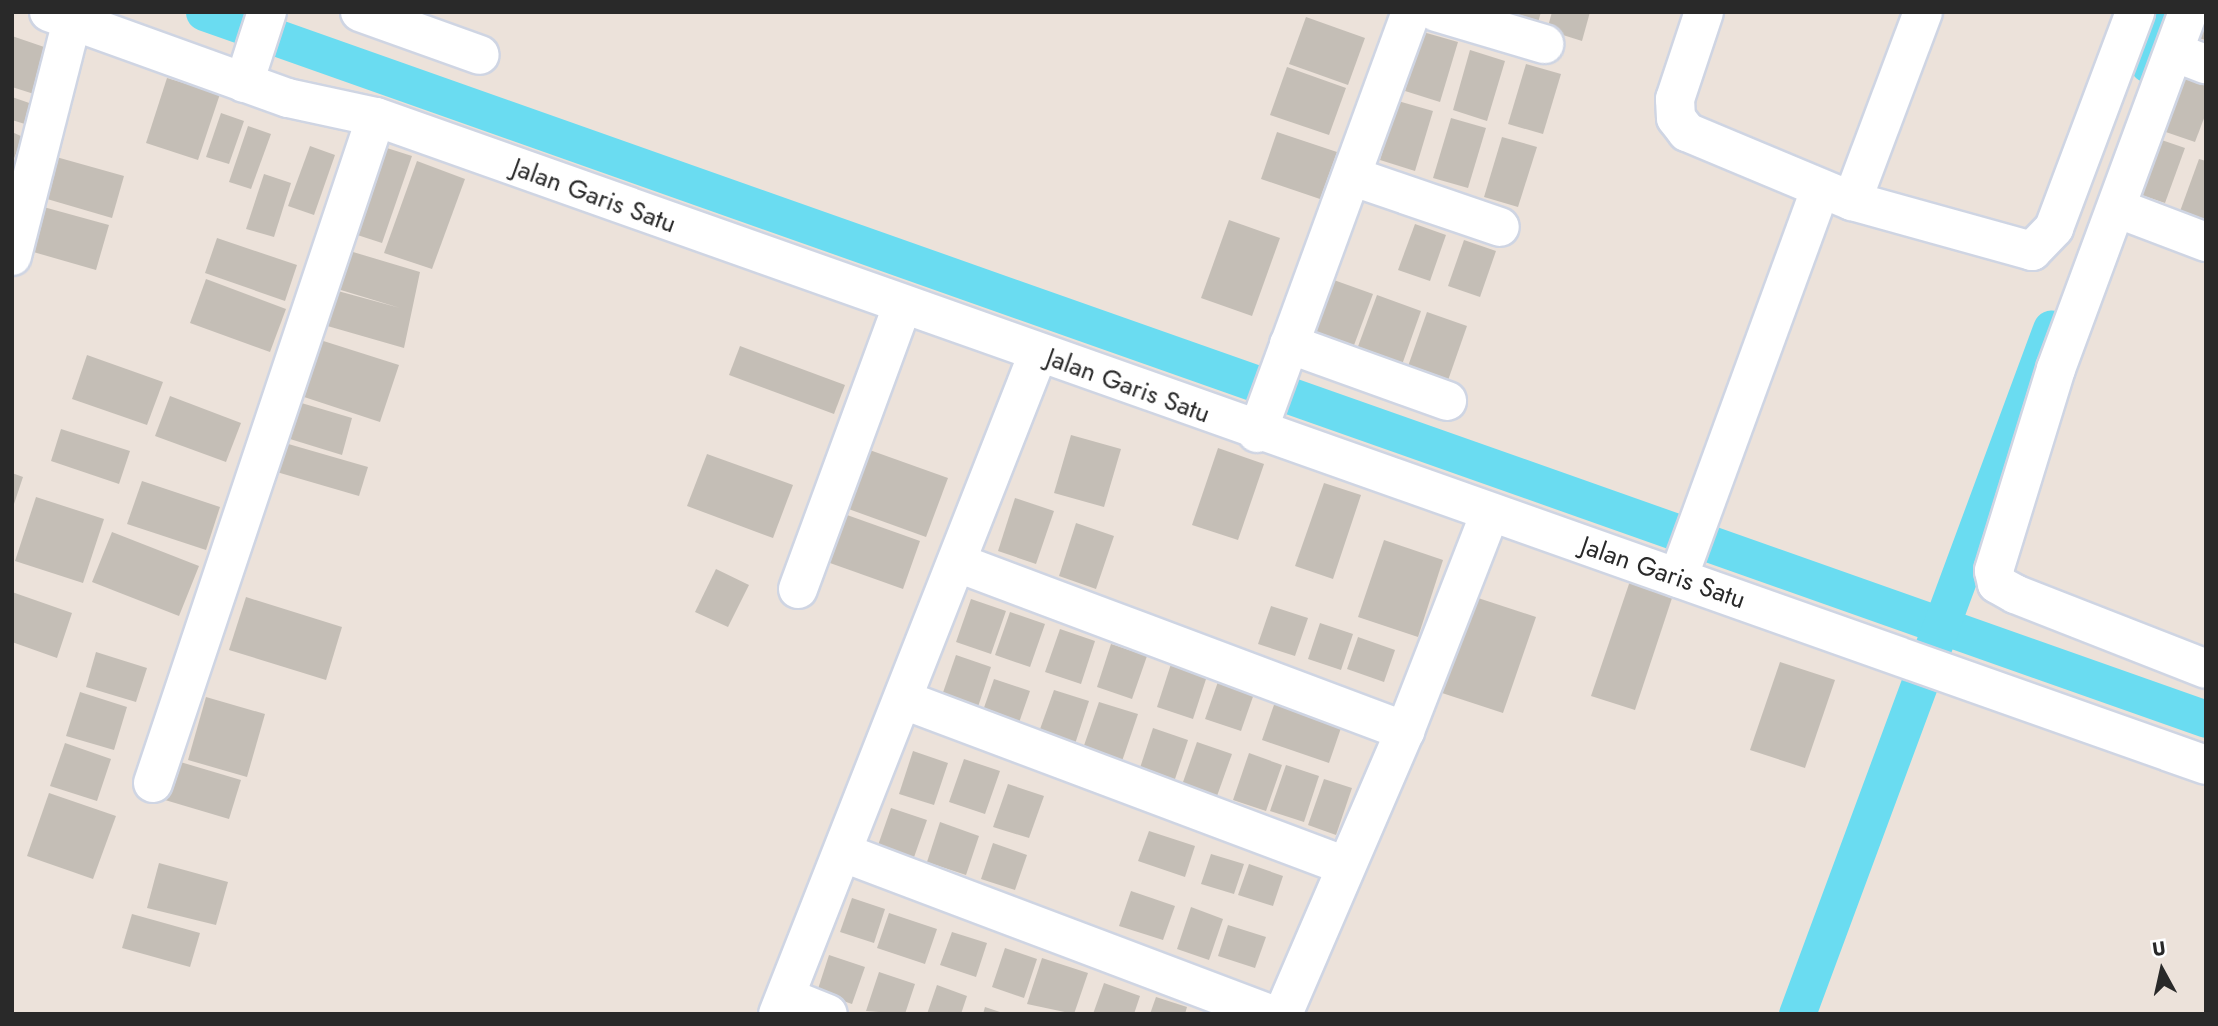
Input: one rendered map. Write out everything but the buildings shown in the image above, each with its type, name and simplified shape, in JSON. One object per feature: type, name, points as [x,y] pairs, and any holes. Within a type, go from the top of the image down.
[{"type":"street","points":[[248,66],[267,12]]},
{"type":"street","points":[[360,12],[480,55]]},
{"type":"street","points":[[1261,421],[1354,177],[1411,12]]},
{"type":"street","points":[[1436,12],[1545,44]]},
{"type":"street","points":[[1704,12],[1681,75],[1676,118],[1687,132],[1836,195],[2017,251],[2041,246],[2054,228],[2135,12]]},
{"type":"street","points":[[1681,569],[1836,195],[1923,12]]},
{"type":"street","points":[[2188,12],[2190,58],[2119,209],[2056,369],[1994,571],[1997,584],[2015,594],[2206,668]]},
{"type":"street","points":[[12,256],[61,16]]},
{"type":"street","name":"Jalan Garis Satu","points":[[61,16],[248,66],[376,117],[902,307],[1038,354],[1261,421],[1489,515],[1681,569],[1939,669],[2204,760]]},
{"type":"street","points":[[153,783],[376,117]]},
{"type":"street","points":[[1354,177],[1500,227]]},
{"type":"street","points":[[2119,209],[2206,242]]},
{"type":"street","points":[[798,589],[902,307]]},
{"type":"street","points":[[828,1014],[782,1005],[1038,354]]},
{"type":"street","points":[[1285,354],[1447,401]]},
{"type":"street","points":[[1283,1014],[1405,731],[1489,515]]},
{"type":"street","points":[[958,563],[1405,731]]},
{"type":"street","points":[[904,700],[1345,866]]},
{"type":"street","points":[[844,853],[1271,1014]]},
{"type":"waterway","points":[[204,12],[2206,719]]},
{"type":"waterway","points":[[2148,64],[2167,12]]},
{"type":"waterway","points":[[1797,1014],[2051,329]]}]
